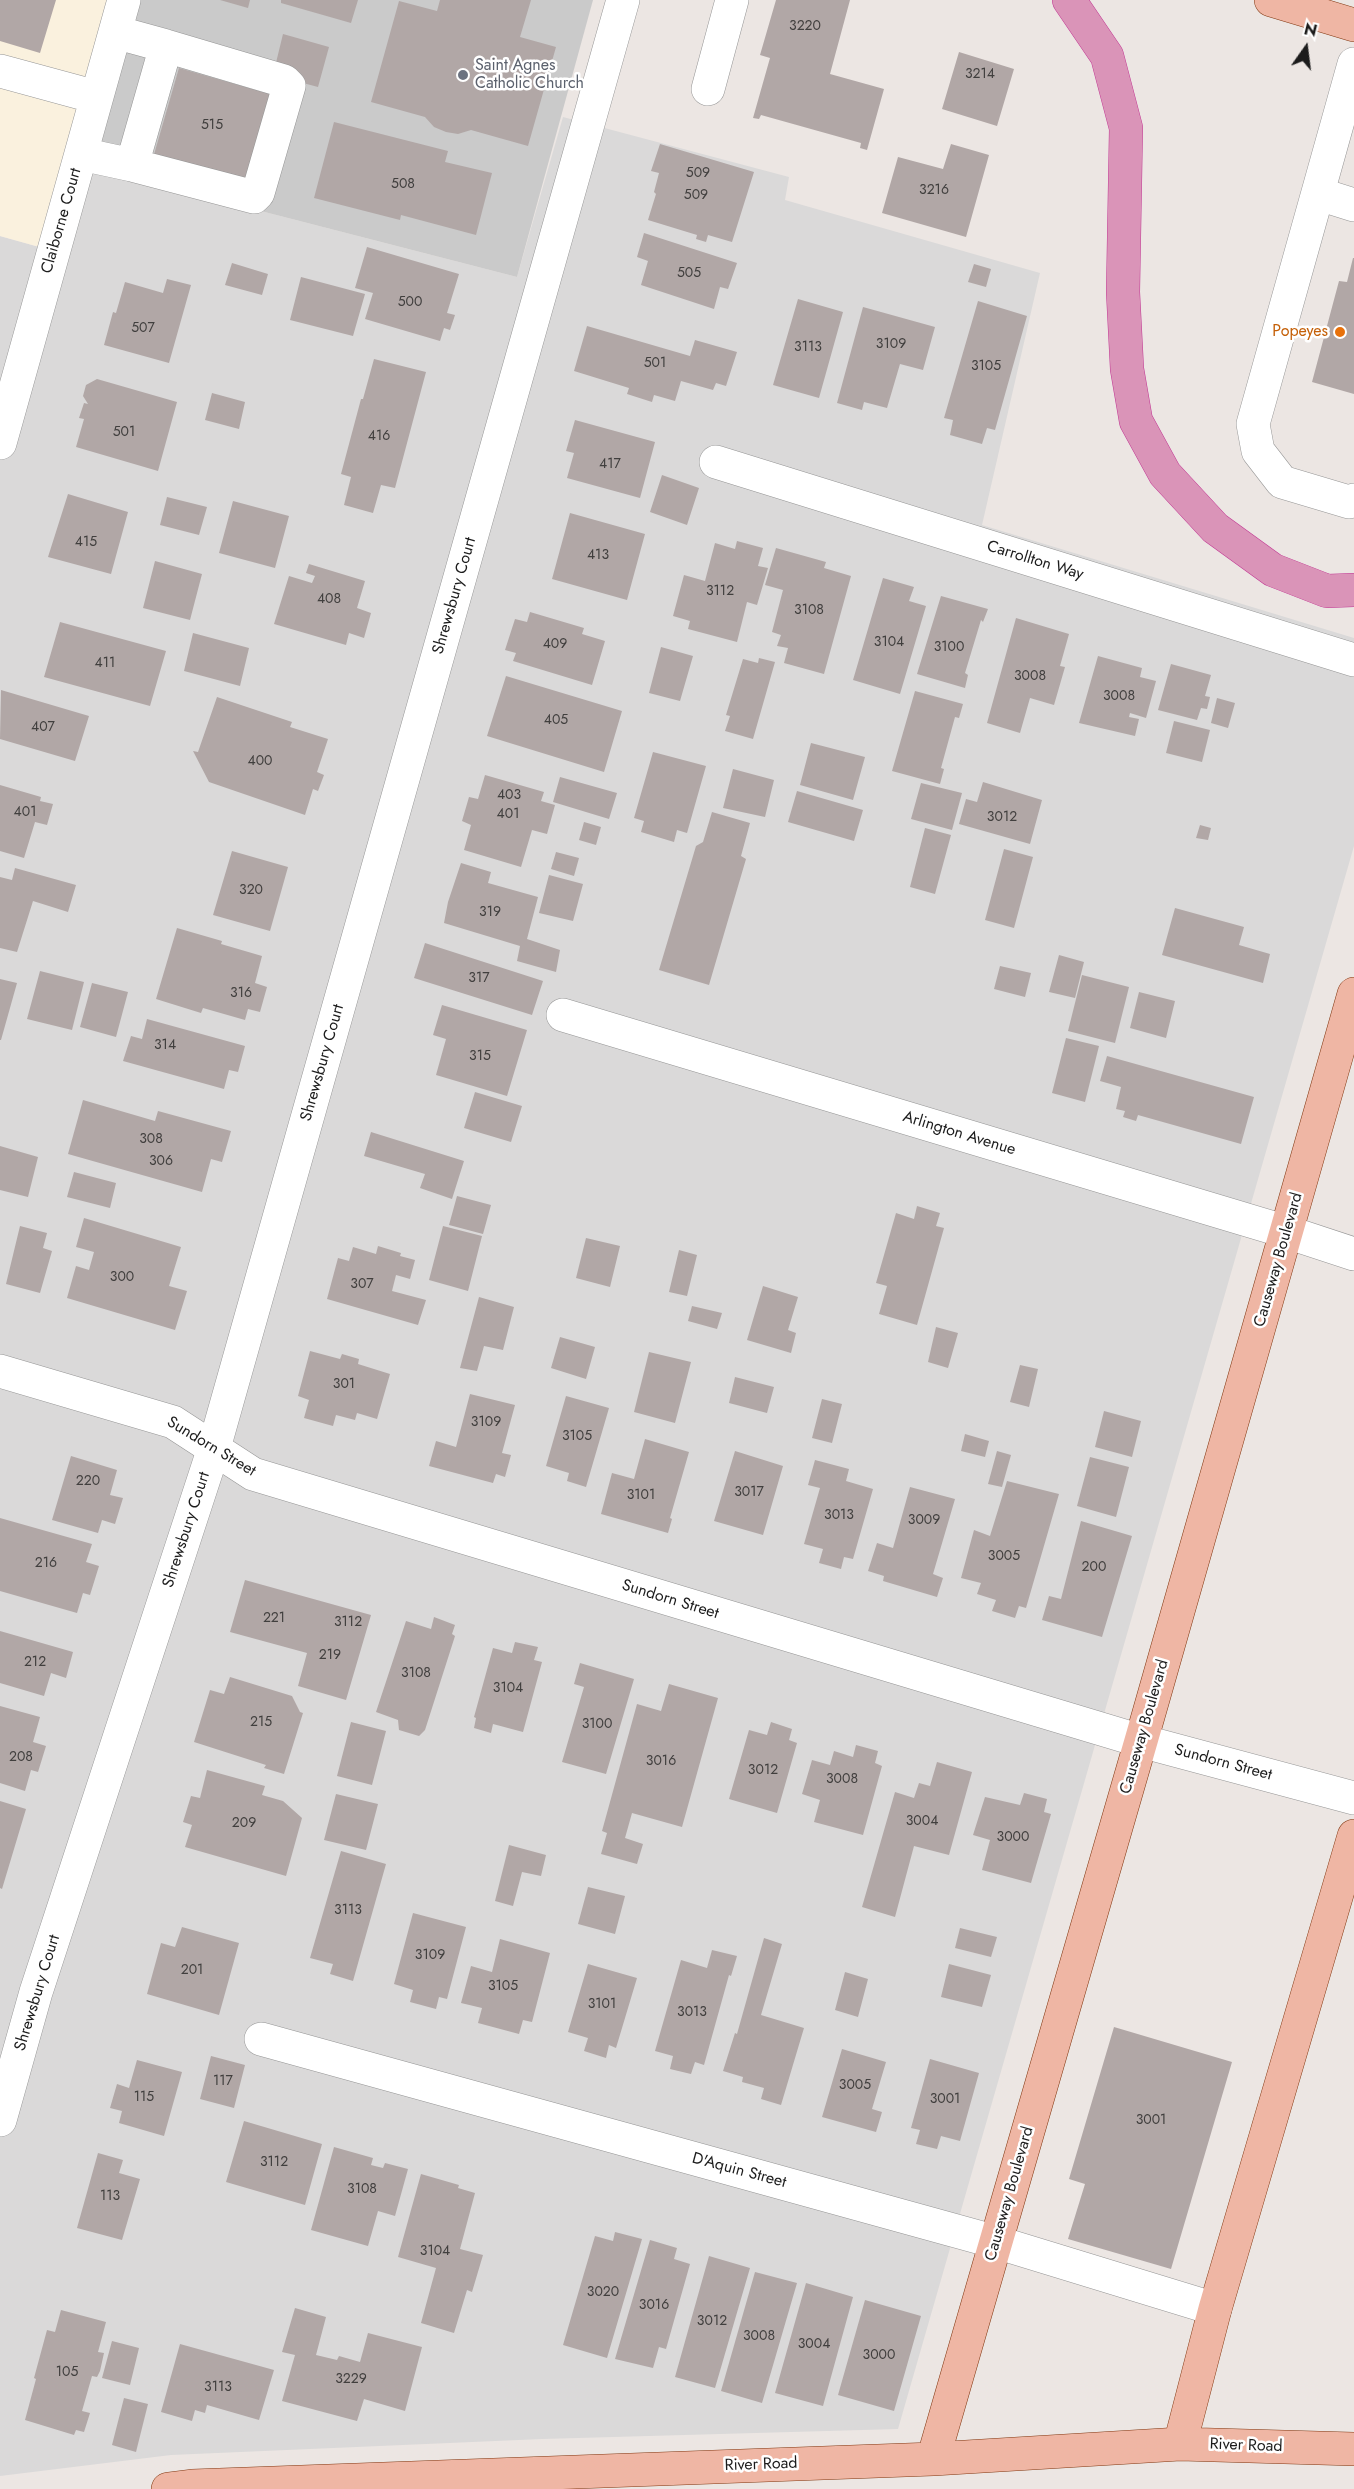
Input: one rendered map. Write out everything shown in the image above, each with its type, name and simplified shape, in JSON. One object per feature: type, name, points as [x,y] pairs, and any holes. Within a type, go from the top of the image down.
[{"type":"highway","points":[[1070,0],[1107,56],[1126,128],[1123,292],[1127,369],[1136,421],[1165,474],[1215,528],[1273,570],[1327,591],[1354,590]]},
{"type":"main road","points":[[1271,0],[1354,25]]},
{"type":"main road","name":"Causeway Boulevard","points":[[933,2459],[1354,994]]},
{"type":"main road","points":[[1180,2444],[1215,2309],[1354,1836]]},
{"type":"main road","name":"River Road","points":[[168,2489],[192,2486],[933,2459],[1180,2444],[1354,2450]]},
{"type":"street","name":"Claiborne Court","points":[[0,442],[124,0]]},
{"type":"street","name":"Shrewsbury Court","points":[[0,2120],[36,1992],[214,1448],[623,0]]},
{"type":"street","points":[[708,89],[732,0]]},
{"type":"street","points":[[81,154],[254,197],[258,193],[289,86],[284,81],[115,32]]},
{"type":"street","points":[[132,165],[166,46]]},
{"type":"street","points":[[1354,64],[1253,424],[1258,451],[1282,482],[1350,502],[1354,500]]},
{"type":"street","points":[[0,71],[96,97]]},
{"type":"street","points":[[1319,194],[1354,205]]},
{"type":"street","name":"Carrollton Way","points":[[716,462],[1354,660]]},
{"type":"street","name":"Arlington Avenue","points":[[563,1015],[1354,1254]]},
{"type":"street","name":"Sundorn Street","points":[[0,1371],[173,1422],[253,1474],[1141,1741],[1354,1798]]},
{"type":"street","name":"D'Aquin Street","points":[[261,2039],[996,2242],[1215,2309]]},
{"type":"shaded area","points":[[0,0],[140,0],[68,255],[0,236]]},
{"type":"shaded area","points":[[140,0],[593,0],[517,277],[94,168]]},
{"type":"shaded area","points":[[563,117],[789,177],[785,200],[1040,273],[982,525],[1354,638],[1354,846],[898,2429],[542,2439],[171,2455],[0,2476],[0,236],[68,255],[94,168],[517,277]]},
{"type":"building","points":[[0,0],[56,0],[40,53],[0,41]]},
{"type":"building","points":[[220,0],[250,0],[248,8]]},
{"type":"building","points":[[281,0],[358,0],[351,23],[281,3]]},
{"type":"building","name":"Saint Agnes Catholic Church","points":[[440,0],[531,0],[520,37],[556,47],[528,146],[471,130],[458,134],[446,132],[434,127],[425,117],[371,102],[399,1],[437,11]]},
{"type":"building","points":[[776,0],[850,0],[830,74],[884,89],[867,150],[860,148],[861,143],[761,115],[759,119],[753,118],[770,58],[760,55]]},
{"type":"building","points":[[283,34],[329,47],[318,87],[273,75]]},
{"type":"building","points":[[959,52],[1014,69],[997,126],[942,109]]},
{"type":"building","points":[[179,68],[270,94],[244,184],[153,158]]},
{"type":"building","points":[[334,122],[448,151],[445,162],[492,173],[476,235],[401,215],[400,220],[314,198]]},
{"type":"building","points":[[660,144],[754,172],[732,242],[708,235],[706,242],[696,239],[697,235],[648,220],[656,194],[654,192],[659,173],[651,171]]},
{"type":"building","points":[[951,144],[989,155],[966,237],[882,213],[898,157],[943,169]]},
{"type":"building","points":[[644,233],[737,263],[728,289],[720,287],[714,309],[641,285],[648,261],[637,257]]},
{"type":"building","points":[[367,247],[459,274],[447,313],[455,315],[450,330],[444,328],[440,341],[365,319],[373,293],[355,288]]},
{"type":"building","name":"Popeyes","points":[[1353,258],[1354,394],[1312,382],[1339,281],[1347,282]]},
{"type":"building","points":[[232,263],[268,274],[262,295],[225,285]]},
{"type":"building","points":[[974,264],[991,269],[986,287],[968,282]]},
{"type":"building","points":[[301,277],[365,294],[353,336],[290,320]]},
{"type":"building","points":[[167,279],[191,285],[169,363],[104,345],[113,312],[116,313],[125,282],[163,293]]},
{"type":"building","points":[[798,299],[843,312],[819,398],[773,385]]},
{"type":"building","points":[[978,301],[1027,316],[995,430],[987,428],[982,444],[950,435],[953,420],[944,418]]},
{"type":"building","points":[[863,307],[935,327],[923,370],[900,364],[887,408],[864,402],[862,410],[837,403]]},
{"type":"building","points":[[587,326],[690,356],[695,340],[737,352],[726,386],[716,383],[713,390],[681,381],[675,401],[654,395],[652,402],[627,394],[629,388],[574,371]]},
{"type":"building","points":[[374,359],[426,372],[395,488],[381,485],[373,513],[344,505],[351,477],[341,474]]},
{"type":"building","points":[[97,379],[177,402],[158,471],[76,447],[84,419],[79,418],[84,403],[88,404],[83,396],[86,385]]},
{"type":"building","points":[[212,393],[245,402],[239,429],[205,420]]},
{"type":"building","points":[[575,420],[655,442],[640,498],[567,478],[574,453],[566,451]]},
{"type":"building","points":[[662,475],[699,488],[687,525],[650,512]]},
{"type":"building","points":[[68,494],[128,512],[111,574],[48,557]]},
{"type":"building","points":[[167,497],[207,507],[199,535],[160,525]]},
{"type":"building","points":[[233,501],[289,516],[275,568],[219,553]]},
{"type":"building","points":[[570,513],[645,534],[627,600],[552,579]]},
{"type":"building","points":[[737,541],[763,548],[758,566],[768,568],[757,605],[747,602],[737,642],[688,629],[690,621],[673,616],[684,575],[705,581],[715,543],[735,549]]},
{"type":"building","points":[[776,548],[826,562],[824,568],[851,576],[824,674],[784,663],[788,648],[777,646],[781,635],[772,632],[783,590],[765,585]]},
{"type":"building","points":[[155,561],[202,574],[190,620],[143,608]]},
{"type":"building","points":[[309,564],[365,581],[357,608],[371,613],[364,638],[349,633],[346,645],[274,624],[289,576],[312,583],[315,576],[306,573]]},
{"type":"building","points":[[883,578],[914,587],[909,601],[926,606],[900,694],[853,680]]},
{"type":"building","points":[[941,596],[988,609],[983,622],[981,620],[965,673],[968,675],[965,688],[917,674]]},
{"type":"building","points":[[530,612],[584,628],[582,634],[605,641],[592,685],[513,661],[516,653],[505,650],[515,619],[527,622]]},
{"type":"building","points":[[1016,618],[1069,634],[1060,666],[1065,667],[1054,705],[1030,698],[1020,733],[987,723]]},
{"type":"building","points":[[60,622],[166,651],[150,706],[44,677]]},
{"type":"building","points":[[193,633],[249,648],[240,686],[184,671]]},
{"type":"building","points":[[661,647],[693,656],[680,701],[649,693]]},
{"type":"building","points":[[1098,656],[1142,668],[1140,677],[1156,681],[1146,718],[1130,713],[1129,717],[1139,719],[1135,736],[1079,723]]},
{"type":"building","points":[[759,658],[775,662],[753,739],[725,731],[730,716],[726,715],[743,659],[758,663]]},
{"type":"building","points":[[1171,664],[1211,675],[1205,696],[1210,697],[1207,709],[1201,708],[1197,720],[1158,710]]},
{"type":"building","points":[[506,676],[622,711],[604,772],[487,736]]},
{"type":"building","points":[[1,690],[89,716],[75,761],[0,739]]},
{"type":"building","points":[[915,691],[963,704],[959,718],[955,717],[941,768],[944,769],[940,784],[892,771]]},
{"type":"building","points":[[217,697],[292,722],[290,727],[328,739],[317,772],[324,775],[318,791],[313,789],[305,815],[209,782],[193,751],[198,752]]},
{"type":"building","points":[[1217,698],[1235,703],[1228,728],[1211,723]]},
{"type":"building","points":[[1174,721],[1210,730],[1202,762],[1166,753]]},
{"type":"building","points":[[811,743],[865,757],[853,800],[800,785]]},
{"type":"building","points":[[653,752],[706,766],[687,833],[677,830],[674,842],[641,832],[644,821],[634,818]]},
{"type":"building","points":[[733,769],[774,780],[765,817],[723,808]]},
{"type":"building","points":[[485,775],[544,792],[541,801],[555,805],[547,834],[532,830],[521,867],[464,850],[471,825],[462,821],[469,797],[478,799]]},
{"type":"building","points":[[560,777],[617,793],[609,819],[553,802]]},
{"type":"building","points":[[983,782],[1042,800],[1030,844],[959,824],[966,799],[977,802]]},
{"type":"building","points":[[921,783],[962,793],[952,830],[911,819]]},
{"type":"building","points":[[0,785],[41,797],[40,801],[53,804],[47,825],[35,822],[24,858],[0,851]]},
{"type":"building","points":[[797,791],[863,810],[854,841],[788,822]]},
{"type":"building","points":[[712,812],[750,823],[741,856],[746,859],[709,985],[659,970],[696,846],[703,842]]},
{"type":"building","points":[[584,822],[601,827],[596,845],[579,840]]},
{"type":"building","points":[[1200,825],[1211,828],[1208,840],[1196,838]]},
{"type":"building","points":[[925,828],[951,835],[935,894],[910,887]]},
{"type":"building","points":[[1004,849],[1033,857],[1014,928],[985,920]]},
{"type":"building","points":[[232,851],[288,867],[270,931],[213,915]]},
{"type":"building","points":[[556,852],[579,858],[574,876],[551,869]]},
{"type":"building","points":[[461,863],[491,872],[488,883],[538,897],[527,939],[560,950],[556,972],[517,961],[520,946],[444,923],[448,902]]},
{"type":"building","points":[[15,868],[76,885],[68,912],[33,901],[17,952],[0,948],[0,877],[12,880]]},
{"type":"building","points":[[549,875],[583,884],[573,921],[539,913]]},
{"type":"building","points":[[1175,908],[1244,927],[1239,945],[1270,954],[1263,983],[1162,955]]},
{"type":"building","points":[[177,928],[262,956],[255,983],[267,987],[260,1012],[248,1009],[245,1020],[203,1008],[201,1013],[156,999]]},
{"type":"building","points":[[425,943],[543,981],[532,1015],[414,978]]},
{"type":"building","points":[[1059,955],[1084,962],[1075,998],[1049,992]]},
{"type":"building","points":[[1000,966],[1031,973],[1025,997],[994,989]]},
{"type":"building","points":[[40,971],[84,982],[72,1030],[27,1019]]},
{"type":"building","points":[[1082,975],[1129,987],[1115,1043],[1068,1031]]},
{"type":"building","points":[[0,979],[17,983],[1,1040],[0,1040]]},
{"type":"building","points":[[92,983],[128,992],[116,1037],[80,1027]]},
{"type":"building","points":[[1139,992],[1175,1001],[1166,1038],[1130,1028]]},
{"type":"building","points":[[442,1005],[527,1030],[507,1096],[436,1075],[446,1039],[433,1035]]},
{"type":"building","points":[[147,1019],[245,1046],[238,1072],[229,1070],[224,1089],[123,1061],[131,1036],[142,1039]]},
{"type":"building","points":[[1066,1038],[1099,1046],[1085,1102],[1052,1093]]},
{"type":"building","points":[[1107,1056],[1254,1097],[1241,1144],[1138,1115],[1136,1121],[1123,1117],[1125,1111],[1116,1109],[1121,1087],[1100,1081]]},
{"type":"building","points":[[475,1092],[522,1106],[511,1142],[464,1128]]},
{"type":"building","points":[[83,1100],[155,1121],[158,1111],[231,1131],[222,1162],[211,1159],[202,1192],[68,1154]]},
{"type":"building","points":[[371,1132],[464,1161],[452,1199],[420,1188],[425,1174],[364,1156]]},
{"type":"building","points":[[0,1146],[38,1157],[28,1197],[0,1190]]},
{"type":"building","points":[[74,1172],[116,1183],[110,1208],[67,1197]]},
{"type":"building","points":[[457,1196],[491,1205],[483,1234],[449,1225]]},
{"type":"building","points":[[917,1206],[940,1213],[936,1226],[944,1228],[917,1325],[879,1314],[887,1286],[876,1283],[896,1213],[914,1219]]},
{"type":"building","points":[[84,1218],[181,1247],[169,1286],[187,1291],[175,1330],[67,1298],[76,1266],[89,1270],[94,1252],[76,1247]]},
{"type":"building","points":[[20,1226],[47,1233],[43,1248],[52,1251],[40,1293],[6,1284]]},
{"type":"building","points":[[443,1226],[482,1236],[468,1291],[429,1280]]},
{"type":"building","points":[[586,1238],[620,1246],[610,1287],[576,1278]]},
{"type":"building","points":[[378,1246],[415,1260],[410,1279],[396,1275],[392,1291],[426,1300],[418,1325],[327,1299],[338,1258],[349,1261],[353,1247],[376,1254]]},
{"type":"building","points":[[679,1250],[697,1255],[687,1296],[669,1292]]},
{"type":"building","points":[[763,1286],[798,1297],[788,1330],[796,1333],[791,1353],[747,1340]]},
{"type":"building","points":[[479,1297],[514,1307],[503,1350],[484,1346],[477,1371],[460,1368]]},
{"type":"building","points":[[692,1306],[722,1313],[717,1329],[688,1321]]},
{"type":"building","points":[[936,1327],[958,1333],[948,1368],[928,1362]]},
{"type":"building","points":[[560,1337],[595,1347],[586,1379],[551,1368]]},
{"type":"building","points":[[310,1351],[340,1359],[342,1354],[359,1359],[358,1364],[390,1374],[377,1419],[357,1413],[355,1420],[336,1415],[333,1426],[304,1418],[309,1400],[298,1396]]},
{"type":"building","points":[[649,1352],[691,1362],[675,1423],[634,1412]]},
{"type":"building","points":[[1020,1365],[1038,1369],[1029,1407],[1010,1402]]},
{"type":"building","points":[[735,1377],[774,1387],[767,1413],[729,1403]]},
{"type":"building","points":[[470,1394],[515,1405],[502,1453],[511,1455],[505,1477],[496,1474],[493,1483],[429,1466],[436,1441],[456,1447]]},
{"type":"building","points":[[566,1396],[609,1408],[586,1487],[567,1481],[569,1473],[546,1466]]},
{"type":"building","points":[[822,1399],[842,1404],[832,1443],[812,1438]]},
{"type":"building","points":[[1104,1411],[1141,1421],[1132,1457],[1095,1447]]},
{"type":"building","points":[[965,1434],[989,1441],[985,1457],[961,1451]]},
{"type":"building","points":[[645,1439],[689,1452],[670,1518],[672,1519],[668,1533],[601,1514],[612,1473],[634,1479]]},
{"type":"building","points":[[735,1451],[783,1466],[763,1535],[714,1521]]},
{"type":"building","points":[[997,1451],[1011,1455],[1002,1487],[988,1484]]},
{"type":"building","points":[[71,1456],[117,1470],[110,1495],[123,1498],[115,1524],[102,1520],[98,1533],[52,1520]]},
{"type":"building","points":[[1090,1457],[1129,1467],[1116,1517],[1077,1506]]},
{"type":"building","points":[[815,1460],[849,1469],[846,1481],[873,1489],[853,1559],[844,1557],[841,1569],[819,1563],[823,1549],[804,1544],[820,1488],[808,1485]]},
{"type":"building","points":[[1007,1481],[1059,1494],[1026,1608],[1019,1606],[1015,1618],[992,1611],[996,1600],[977,1594],[981,1583],[961,1578],[974,1530],[990,1536]]},
{"type":"building","points":[[910,1487],[955,1499],[933,1574],[943,1578],[937,1597],[883,1581],[884,1576],[868,1571],[877,1543],[893,1548]]},
{"type":"building","points":[[0,1518],[92,1544],[86,1562],[99,1566],[90,1595],[83,1593],[77,1613],[0,1591]]},
{"type":"building","points":[[1081,1521],[1132,1536],[1102,1637],[1042,1620],[1049,1596],[1061,1599]]},
{"type":"building","points":[[245,1580],[371,1615],[346,1700],[298,1686],[307,1653],[230,1632]]},
{"type":"building","points":[[434,1617],[455,1625],[452,1634],[455,1636],[425,1730],[419,1736],[399,1730],[398,1720],[376,1712],[406,1621],[431,1629]]},
{"type":"building","points":[[0,1631],[73,1652],[66,1678],[51,1673],[44,1696],[0,1683]]},
{"type":"building","points":[[515,1642],[538,1647],[534,1660],[542,1662],[523,1732],[493,1724],[491,1733],[474,1728],[476,1718],[474,1717],[493,1648],[512,1653]]},
{"type":"building","points":[[580,1663],[634,1679],[606,1774],[562,1762],[584,1687],[574,1684]]},
{"type":"building","points":[[230,1677],[292,1696],[300,1712],[303,1713],[284,1774],[264,1768],[266,1765],[194,1742],[210,1690],[224,1694]]},
{"type":"building","points":[[669,1684],[718,1698],[682,1827],[632,1813],[625,1838],[643,1844],[637,1864],[601,1854],[607,1833],[602,1831],[637,1704],[661,1711]]},
{"type":"building","points":[[0,1706],[40,1717],[33,1742],[46,1746],[38,1772],[31,1770],[25,1791],[0,1783]]},
{"type":"building","points":[[351,1722],[386,1731],[372,1785],[337,1776]]},
{"type":"building","points":[[771,1722],[792,1729],[789,1740],[797,1743],[777,1813],[729,1799],[749,1730],[767,1735]]},
{"type":"building","points":[[856,1745],[878,1751],[875,1763],[882,1766],[863,1835],[814,1822],[820,1800],[802,1794],[812,1760],[830,1765],[834,1751],[853,1757]]},
{"type":"building","points":[[937,1762],[972,1772],[949,1855],[914,1846],[895,1917],[862,1907],[895,1792],[914,1798],[919,1783],[930,1786]]},
{"type":"building","points":[[207,1770],[265,1786],[262,1795],[283,1801],[302,1818],[286,1876],[185,1847],[192,1825],[183,1822],[191,1796],[200,1798]]},
{"type":"building","points":[[1024,1793],[1047,1799],[1044,1812],[1051,1814],[1031,1883],[982,1870],[990,1840],[973,1835],[985,1797],[1020,1805]]},
{"type":"building","points":[[336,1794],[378,1804],[366,1850],[324,1840]]},
{"type":"building","points":[[0,1801],[26,1809],[2,1889],[0,1888]]},
{"type":"building","points":[[509,1845],[546,1855],[541,1876],[522,1872],[513,1906],[495,1901]]},
{"type":"building","points":[[341,1851],[386,1864],[353,1981],[330,1974],[333,1964],[310,1958]]},
{"type":"building","points":[[588,1887],[625,1896],[615,1934],[578,1924]]},
{"type":"building","points":[[413,1913],[466,1927],[447,1999],[439,1997],[436,2009],[410,2002],[413,1990],[394,1984]]},
{"type":"building","points":[[182,1927],[239,1943],[219,2015],[147,1994],[161,1943],[175,1947]]},
{"type":"building","points":[[960,1928],[997,1937],[991,1957],[955,1948]]},
{"type":"building","points":[[764,1938],[782,1944],[761,2015],[804,2028],[781,2105],[761,2099],[764,2088],[742,2082],[743,2077],[723,2071],[735,2033],[737,2034]]},
{"type":"building","points":[[500,1939],[550,1953],[532,2022],[523,2020],[519,2034],[478,2023],[482,2008],[461,2003],[471,1966],[492,1972]]},
{"type":"building","points":[[712,1950],[737,1956],[731,1976],[729,1975],[704,2065],[695,2062],[691,2074],[670,2069],[673,2056],[655,2051],[681,1960],[707,1968]]},
{"type":"building","points":[[588,1964],[637,1978],[616,2048],[609,2045],[606,2058],[584,2051],[588,2038],[568,2032]]},
{"type":"building","points":[[949,1964],[991,1975],[982,2007],[941,1997]]},
{"type":"building","points":[[845,1972],[868,1979],[858,2017],[835,2010]]},
{"type":"building","points":[[1114,2027],[1232,2062],[1171,2269],[1068,2239],[1085,2184],[1069,2179]]},
{"type":"building","points":[[842,2049],[886,2062],[872,2109],[882,2112],[876,2132],[822,2117]]},
{"type":"building","points":[[211,2056],[245,2065],[234,2108],[200,2099]]},
{"type":"building","points":[[930,2059],[979,2073],[960,2141],[941,2136],[937,2149],[916,2144],[920,2130],[911,2128]]},
{"type":"building","points":[[137,2060],[182,2072],[164,2136],[119,2123],[122,2111],[110,2108],[117,2084],[129,2088]]},
{"type":"building","points":[[244,2121],[322,2144],[305,2205],[226,2182]]},
{"type":"building","points":[[334,2147],[373,2158],[371,2165],[383,2168],[385,2163],[408,2169],[395,2216],[378,2211],[368,2246],[311,2230]]},
{"type":"building","points":[[98,2153],[123,2160],[119,2173],[140,2179],[122,2240],[77,2228]]},
{"type":"building","points":[[421,2174],[459,2185],[458,2188],[475,2193],[460,2249],[483,2255],[472,2292],[467,2290],[454,2333],[421,2323],[436,2268],[398,2257]]},
{"type":"building","points":[[615,2232],[642,2239],[607,2358],[563,2345],[595,2236],[613,2241]]},
{"type":"building","points":[[650,2240],[677,2248],[674,2259],[690,2264],[666,2349],[659,2347],[653,2368],[615,2359]]},
{"type":"building","points":[[709,2256],[750,2268],[715,2388],[675,2377]]},
{"type":"building","points":[[755,2272],[797,2283],[762,2403],[721,2391]]},
{"type":"building","points":[[806,2283],[853,2297],[823,2406],[775,2393]]},
{"type":"building","points":[[865,2300],[921,2316],[894,2411],[838,2395]]},
{"type":"building","points":[[295,2308],[326,2317],[316,2355],[337,2360],[339,2356],[360,2362],[368,2333],[422,2347],[405,2411],[364,2399],[357,2421],[282,2401],[295,2355],[282,2352]]},
{"type":"building","points":[[61,2310],[106,2322],[98,2352],[104,2353],[100,2371],[97,2377],[92,2376],[82,2411],[90,2413],[84,2432],[76,2430],[74,2435],[25,2420],[47,2330],[55,2332]]},
{"type":"building","points":[[112,2341],[139,2348],[130,2385],[102,2378]]},
{"type":"building","points":[[180,2344],[274,2370],[259,2420],[207,2405],[205,2413],[195,2410],[192,2421],[161,2412]]},
{"type":"building","points":[[124,2398],[148,2404],[136,2452],[112,2445]]},
{"type":"place","name":"Saint Agnes Catholic Church","points":[[463,75]]},
{"type":"place","name":"Popeyes","points":[[1340,332]]}]
